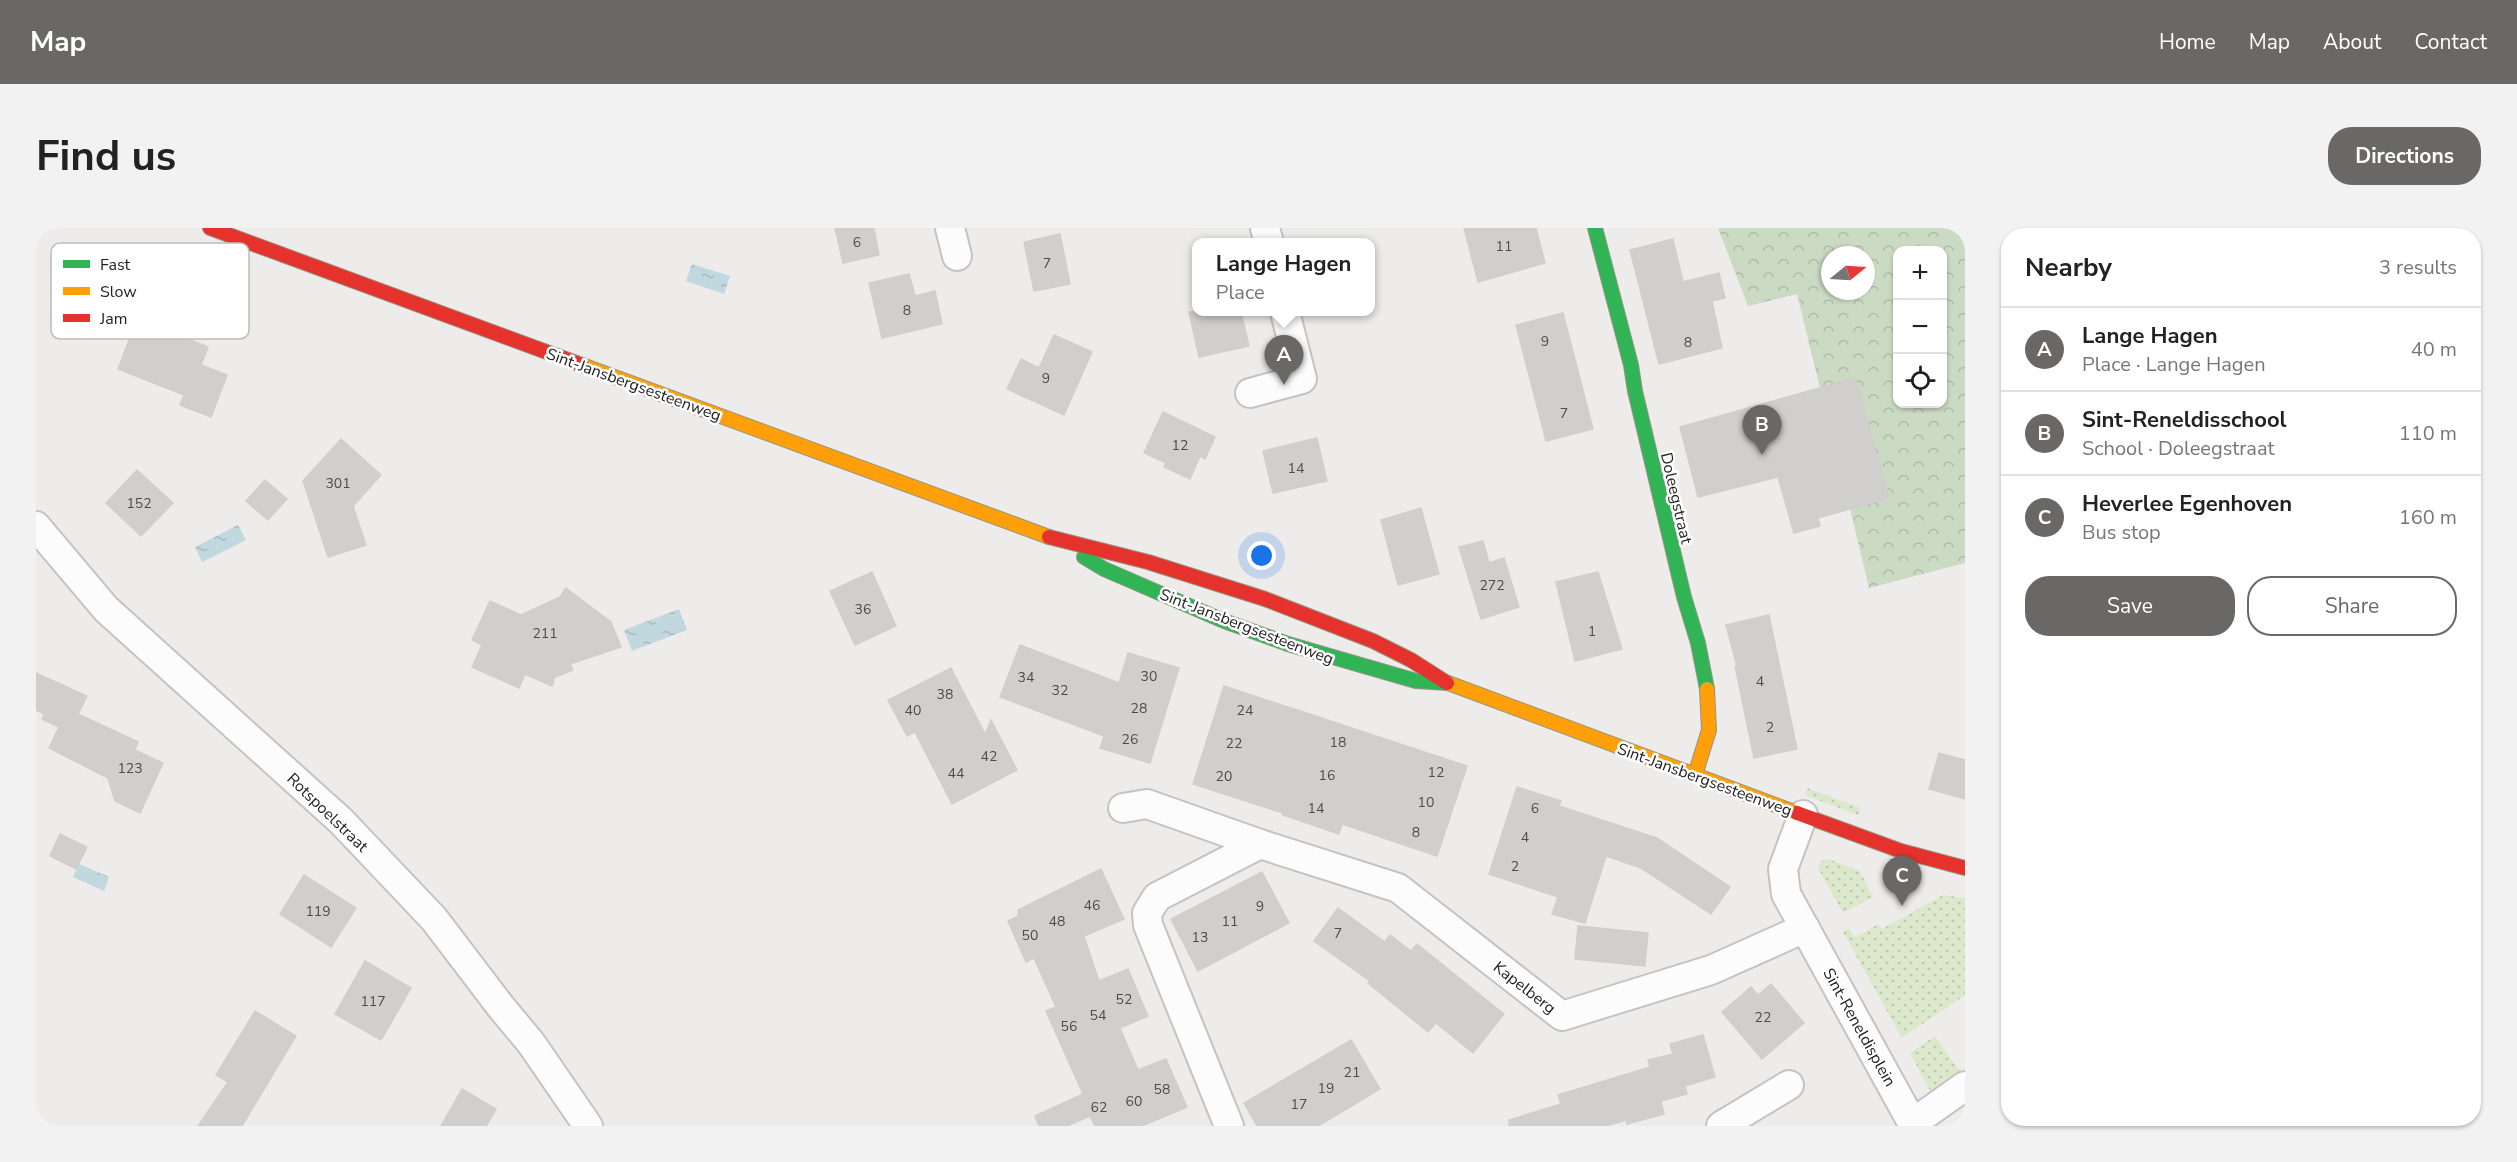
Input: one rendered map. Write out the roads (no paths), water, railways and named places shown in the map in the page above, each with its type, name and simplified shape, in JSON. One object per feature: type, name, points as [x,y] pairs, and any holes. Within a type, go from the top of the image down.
[{"type":"main road","name":"Sint-Jansbergsesteenweg","points":[[210,228],[1057,540],[1113,551],[1221,582],[1372,641],[1420,664],[1447,683],[1901,851],[1965,867]]},
{"type":"main road","name":"Doleegstraat","points":[[1595,228],[1631,365],[1635,391],[1684,597],[1691,613],[1708,697],[1708,733],[1695,775]]},
{"type":"main road","name":"Sint-Jansbergsesteenweg","points":[[1057,540],[1104,569],[1224,621],[1328,657],[1416,681],[1447,683]]},
{"type":"street","points":[[950,228],[957,256]]},
{"type":"street","points":[[1250,393],[1302,379],[1287,316]]},
{"type":"street","name":"Rotspoelstraat","points":[[36,526],[106,609],[341,821],[434,919],[531,1043],[588,1126]]},
{"type":"street","name":"Kapelberg","points":[[1123,808],[1148,804],[1260,844],[1398,888],[1562,1016],[1711,970],[1805,928]]},
{"type":"street","name":"Sint-Reneldisplein","points":[[1803,815],[1782,876],[1786,894],[1913,1124]]},
{"type":"street","points":[[1229,1126],[1148,925],[1147,913],[1157,897],[1260,844]]},
{"type":"street","points":[[1721,1126],[1789,1085]]},
{"type":"street","points":[[1913,1124],[1965,1086]]},
{"type":"water","points":[[692,264],[730,276],[724,294],[686,281]]},
{"type":"water","points":[[238,525],[246,540],[202,562],[195,547]]},
{"type":"water","points":[[679,609],[687,630],[632,651],[624,630]]},
{"type":"water","points":[[79,864],[109,877],[104,891],[73,877]]},
{"type":"place","name":"Lange Hagen","points":[[1284,385]]},
{"type":"place","name":"Sint-Reneldisschool","points":[[1762,455]]},
{"type":"place","name":"Heverlee Egenhoven","points":[[1902,906]]}]
